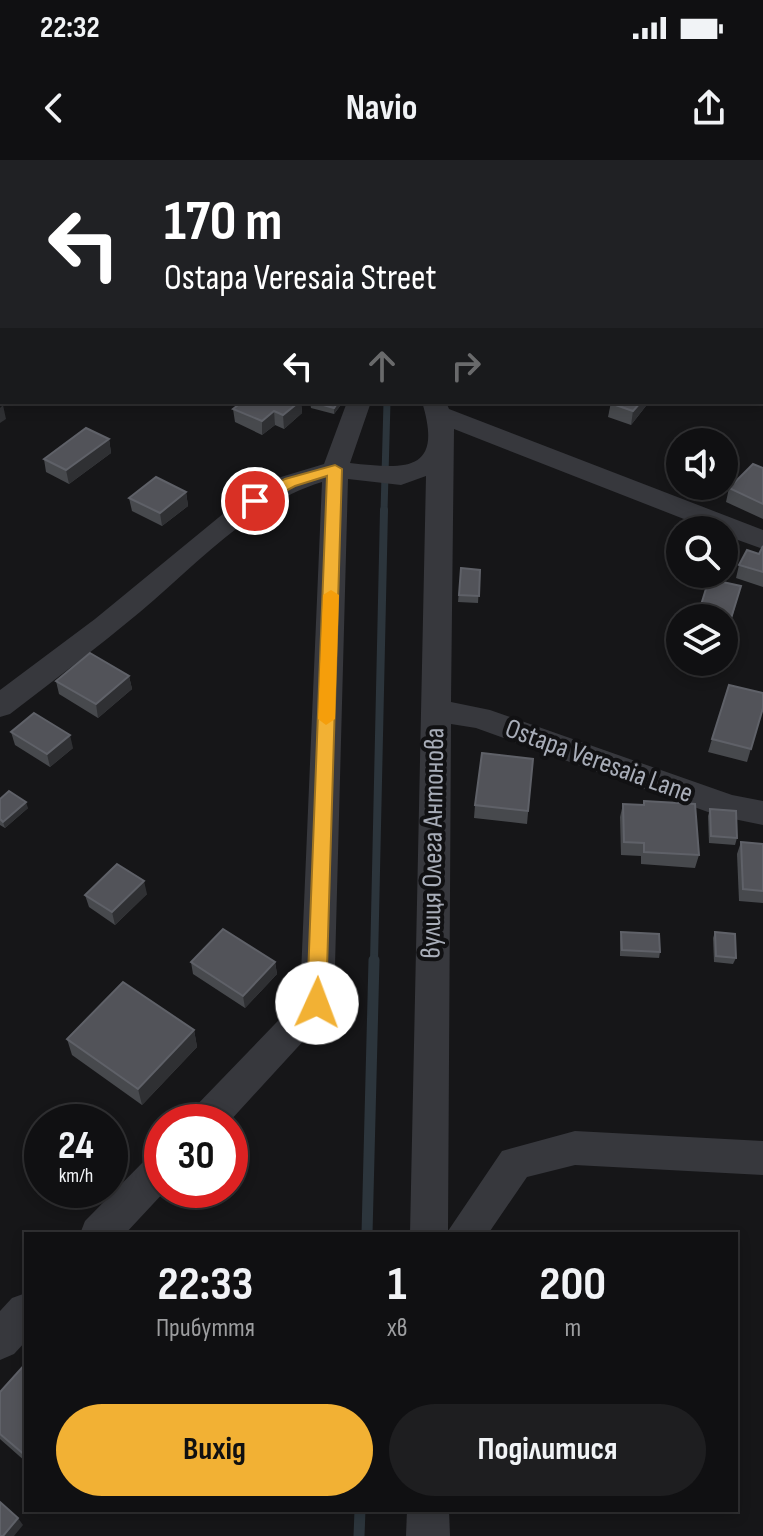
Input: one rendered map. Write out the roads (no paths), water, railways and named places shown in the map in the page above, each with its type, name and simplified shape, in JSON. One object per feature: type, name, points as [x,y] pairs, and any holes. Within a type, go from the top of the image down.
[{"type":"street","points":[[222,1104],[317,1003],[335,469],[358,404]]},
{"type":"street","points":[[438,408],[763,540]]},
{"type":"street","name":"вулиця Олега Антонова","points":[[429,1232],[438,408]]},
{"type":"street","points":[[0,706],[105,626],[255,501],[290,483],[335,469],[401,477],[417,472],[439,453]]},
{"type":"street","name":"Ostapa Veresaia Lane","points":[[435,710],[479,718],[730,807],[763,813]]},
{"type":"street","points":[[467,1232],[515,1163],[575,1148],[763,1158]]},
{"type":"street","points":[[101,1232],[144,1187]]},
{"type":"street","points":[[0,1340],[24,1314]]},
{"type":"street","points":[[428,1512],[428,1536]]},
{"type":"waterway","points":[[384,512],[387,404]]},
{"type":"waterway","points":[[374,962],[384,510]]},
{"type":"waterway","points":[[367,1232],[374,960]]},
{"type":"waterway","points":[[359,1536],[360,1512]]}]
